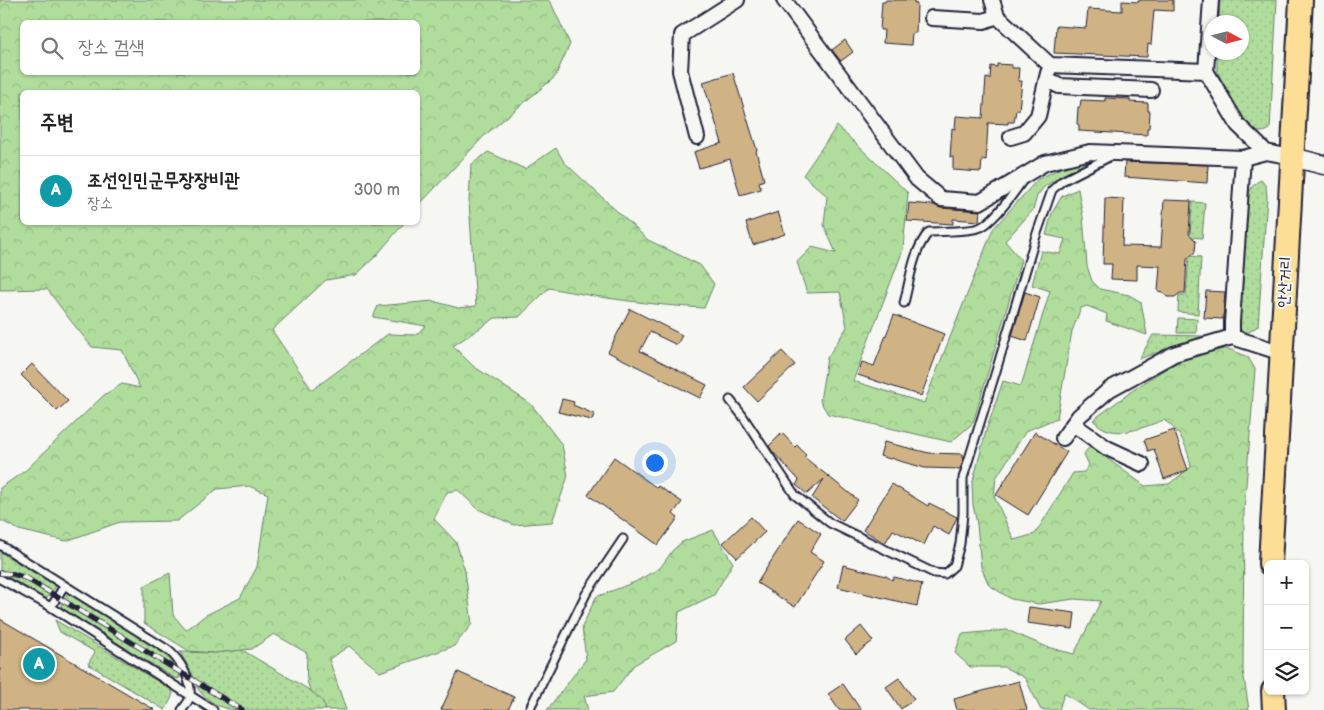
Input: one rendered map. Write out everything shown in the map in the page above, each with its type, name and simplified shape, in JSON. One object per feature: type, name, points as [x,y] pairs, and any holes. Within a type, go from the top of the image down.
[{"type":"main road","name":"안산거리","points":[[1270,560],[1301,0]]},
{"type":"main road","points":[[1272,695],[1274,710]]},
{"type":"street","points":[[697,137],[680,71],[682,35],[737,0]]},
{"type":"street","points":[[784,0],[918,179],[940,198],[980,202],[1045,163],[1090,152],[1243,158],[1266,152],[1324,165]]},
{"type":"street","points":[[992,0],[997,16],[1050,64],[1206,71]]},
{"type":"street","points":[[1211,0],[1206,71],[1238,125],[1266,152]]},
{"type":"street","points":[[932,18],[984,20],[997,16]]},
{"type":"street","points":[[1011,137],[1024,133],[1038,116],[1050,64]]},
{"type":"street","points":[[1047,80],[1059,86],[1151,90]]},
{"type":"street","points":[[1232,337],[1243,158]]},
{"type":"street","points":[[1063,438],[1079,416],[1110,389],[1174,354],[1232,337],[1282,354]]},
{"type":"street","points":[[1073,424],[1107,448],[1142,464]]},
{"type":"lane","points":[[730,400],[795,495],[830,523],[934,573],[945,574],[954,566],[960,544],[963,514],[963,478],[1035,239],[1052,190],[1062,181],[1118,153]]},
{"type":"lane","points":[[904,303],[915,258],[924,238],[929,232],[979,228],[1010,198],[1028,174]]},
{"type":"lane","points":[[529,710],[586,594],[624,539]]},
{"type":"lane","points":[[0,545],[168,650],[177,658],[187,677],[190,697],[182,710]]},
{"type":"lane","points":[[0,579],[50,607],[213,710]]},
{"type":"lane","points":[[50,607],[64,586]]},
{"type":"green space","points":[[0,0],[548,0],[551,3],[570,44],[555,77],[485,135],[420,204],[420,90],[20,90],[20,225],[402,225],[376,256],[356,275],[326,280],[272,330],[312,390],[388,334],[416,335],[426,326],[373,317],[378,306],[433,301],[458,308],[476,306],[469,202],[471,165],[488,152],[525,169],[556,148],[564,162],[648,240],[700,265],[714,284],[704,308],[626,301],[549,288],[519,317],[495,318],[453,346],[473,366],[531,404],[562,445],[568,476],[552,522],[514,525],[478,509],[458,490],[447,492],[434,519],[456,542],[465,571],[472,624],[454,646],[380,672],[349,646],[329,659],[346,710],[326,710],[322,701],[309,688],[306,673],[307,653],[274,634],[252,649],[214,653],[189,651],[144,623],[144,586],[170,573],[173,615],[186,630],[206,615],[240,598],[257,567],[268,494],[249,486],[217,489],[177,521],[120,522],[66,541],[19,530],[0,520],[0,488],[26,470],[104,395],[122,384],[140,388],[122,350],[92,347],[47,289],[0,290]]},
{"type":"green space","points":[[1220,0],[1277,0],[1270,129],[1267,131],[1258,132],[1247,129],[1217,71],[1217,60],[1249,60],[1249,15],[1219,15]]},
{"type":"green space","points":[[837,126],[908,193],[903,250],[853,381],[924,403],[993,229],[1038,179],[1071,163],[1097,158],[1060,176],[1044,187],[1037,196],[1033,210],[1005,241],[1021,260],[973,423],[951,442],[828,414],[820,401],[827,358],[847,327],[840,292],[807,293],[797,262],[812,247],[836,253],[824,225],[827,196],[803,175]]},
{"type":"green space","points":[[1261,180],[1266,186],[1267,197],[1258,326],[1249,332],[1242,332],[1239,326],[1246,204],[1252,187]]},
{"type":"green space","points":[[1078,189],[1083,217],[1087,266],[1092,281],[1100,289],[1129,295],[1141,302],[1147,335],[1106,321],[1107,314],[1087,306],[1081,308],[1072,331],[1057,418],[1026,431],[996,478],[994,496],[1014,540],[1035,534],[1073,473],[1084,472],[1089,465],[1084,454],[1090,446],[1145,486],[1169,484],[1191,467],[1183,440],[1170,425],[1164,420],[1137,429],[1118,432],[1101,427],[1093,420],[1157,374],[1193,355],[1211,350],[1227,349],[1248,357],[1255,369],[1244,512],[1243,671],[1249,710],[1089,710],[1064,693],[1059,710],[1041,710],[1025,678],[1004,667],[970,667],[955,653],[962,634],[1007,630],[1047,647],[1074,654],[1101,601],[1074,599],[1039,604],[1011,599],[989,585],[981,567],[977,524],[973,505],[972,485],[986,431],[1003,381],[1021,386],[1050,291],[1032,285],[1041,251],[1060,254],[1065,239],[1046,235],[1052,213],[1062,196]]},
{"type":"green space","points":[[1192,202],[1205,203],[1202,238],[1190,237]]},
{"type":"green space","points":[[1189,256],[1201,257],[1198,314],[1178,312],[1179,295],[1186,295]]},
{"type":"green space","points":[[1178,318],[1197,319],[1196,333],[1177,333]]},
{"type":"green space","points":[[1153,335],[1204,336],[1139,359]]},
{"type":"green space","points":[[713,530],[733,563],[714,595],[679,612],[676,641],[634,665],[613,692],[584,696],[588,710],[547,710],[586,659],[582,627],[596,597],[635,582],[660,568],[673,550],[682,542]]},
{"type":"green space","points":[[0,552],[56,586],[52,592],[22,575],[14,572],[0,571]]},
{"type":"green space","points":[[7,576],[22,579],[50,595],[47,598],[42,597]]},
{"type":"green space","points":[[68,593],[167,653],[174,660],[177,668],[64,599]]},
{"type":"green space","points":[[62,603],[179,674],[180,678],[176,679],[67,612],[61,606]]},
{"type":"green space","points":[[55,620],[169,688],[173,693],[165,710],[88,664],[95,652],[60,632]]},
{"type":"green space","points":[[242,650],[311,691],[324,701],[326,710],[245,710],[195,679],[180,652],[214,653]]},
{"type":"green space","points":[[196,685],[238,710],[220,706],[208,700]]},
{"type":"building","points":[[886,0],[914,0],[914,3],[917,4],[916,33],[912,33],[911,45],[883,43],[884,30],[880,30],[882,2]]},
{"type":"building","points":[[1139,0],[1173,0],[1173,11],[1154,10],[1151,45],[1148,44],[1147,57],[1054,53],[1056,26],[1086,28],[1088,9],[1122,11],[1122,1],[1139,2]]},
{"type":"building","points":[[845,40],[853,52],[841,61],[832,50]]},
{"type":"building","points":[[997,64],[1012,65],[1012,68],[1019,68],[1018,81],[1022,81],[1019,110],[1016,110],[1014,122],[1008,122],[1008,124],[988,123],[986,160],[982,159],[981,172],[953,170],[953,157],[950,157],[952,128],[955,129],[956,116],[983,118],[986,78],[990,79],[991,66],[997,67]]},
{"type":"building","points":[[733,73],[757,150],[764,180],[759,182],[761,189],[740,195],[730,159],[699,168],[694,152],[722,143],[703,82]]},
{"type":"building","points":[[1105,98],[1130,99],[1130,102],[1148,103],[1148,111],[1150,111],[1147,135],[1079,131],[1079,125],[1077,124],[1078,107],[1080,107],[1081,100],[1105,101]]},
{"type":"building","points":[[1125,162],[1208,165],[1207,183],[1124,177]]},
{"type":"building","points":[[1105,198],[1124,199],[1122,246],[1161,247],[1164,200],[1191,201],[1189,234],[1196,241],[1195,252],[1187,259],[1185,293],[1180,293],[1175,297],[1167,297],[1163,292],[1158,291],[1160,266],[1137,265],[1137,280],[1111,279],[1112,264],[1103,264]]},
{"type":"building","points":[[909,203],[980,211],[979,221],[953,219],[953,224],[907,221]]},
{"type":"building","points":[[778,212],[785,234],[753,245],[746,223]]},
{"type":"building","points":[[1206,291],[1225,292],[1223,319],[1204,318]]},
{"type":"building","points":[[1025,292],[1040,297],[1027,341],[1012,336]]},
{"type":"building","points":[[630,309],[682,335],[677,345],[650,332],[640,351],[707,385],[700,398],[608,352]]},
{"type":"building","points":[[894,315],[944,334],[921,396],[858,375],[862,362],[874,366]]},
{"type":"building","points":[[782,351],[795,365],[757,401],[744,387]]},
{"type":"building","points":[[32,364],[68,401],[57,411],[21,375]]},
{"type":"building","points":[[562,399],[574,402],[573,405],[594,414],[592,420],[558,412]]},
{"type":"building","points":[[1174,430],[1188,470],[1164,479],[1154,449],[1148,451],[1144,440]]},
{"type":"building","points":[[1035,432],[1067,452],[1028,515],[996,495]]},
{"type":"building","points":[[782,433],[795,447],[797,445],[806,455],[804,457],[858,500],[842,521],[812,498],[824,479],[807,494],[796,485],[799,480],[773,452],[769,446]]},
{"type":"building","points":[[884,442],[929,453],[963,454],[963,461],[960,469],[925,468],[880,456]]},
{"type":"building","points":[[614,457],[657,488],[658,486],[682,502],[673,514],[678,518],[658,545],[588,495]]},
{"type":"building","points":[[892,484],[928,506],[929,503],[957,517],[949,535],[933,526],[924,545],[893,530],[885,543],[863,530]]},
{"type":"building","points":[[751,517],[765,532],[737,558],[723,543]]},
{"type":"building","points":[[798,519],[821,534],[810,552],[824,561],[795,607],[757,583]]},
{"type":"building","points":[[843,565],[886,576],[892,580],[894,577],[922,584],[917,606],[838,587]]},
{"type":"building","points":[[1029,607],[1075,613],[1073,629],[1027,623]]},
{"type":"building","points":[[0,619],[155,710],[0,710]]},
{"type":"building","points":[[861,626],[873,641],[856,654],[845,640]]},
{"type":"building","points":[[458,672],[514,697],[508,710],[441,710]]},
{"type":"building","points":[[899,678],[914,699],[901,709],[886,687]]},
{"type":"building","points":[[1019,681],[1027,710],[957,710],[954,699]]},
{"type":"building","points":[[843,684],[861,710],[839,710],[828,694]]},
{"type":"railway","points":[[0,573],[14,574],[28,579],[242,710]]},
{"type":"place","name":"조선인민군무장장비관","points":[[39,664]]}]
